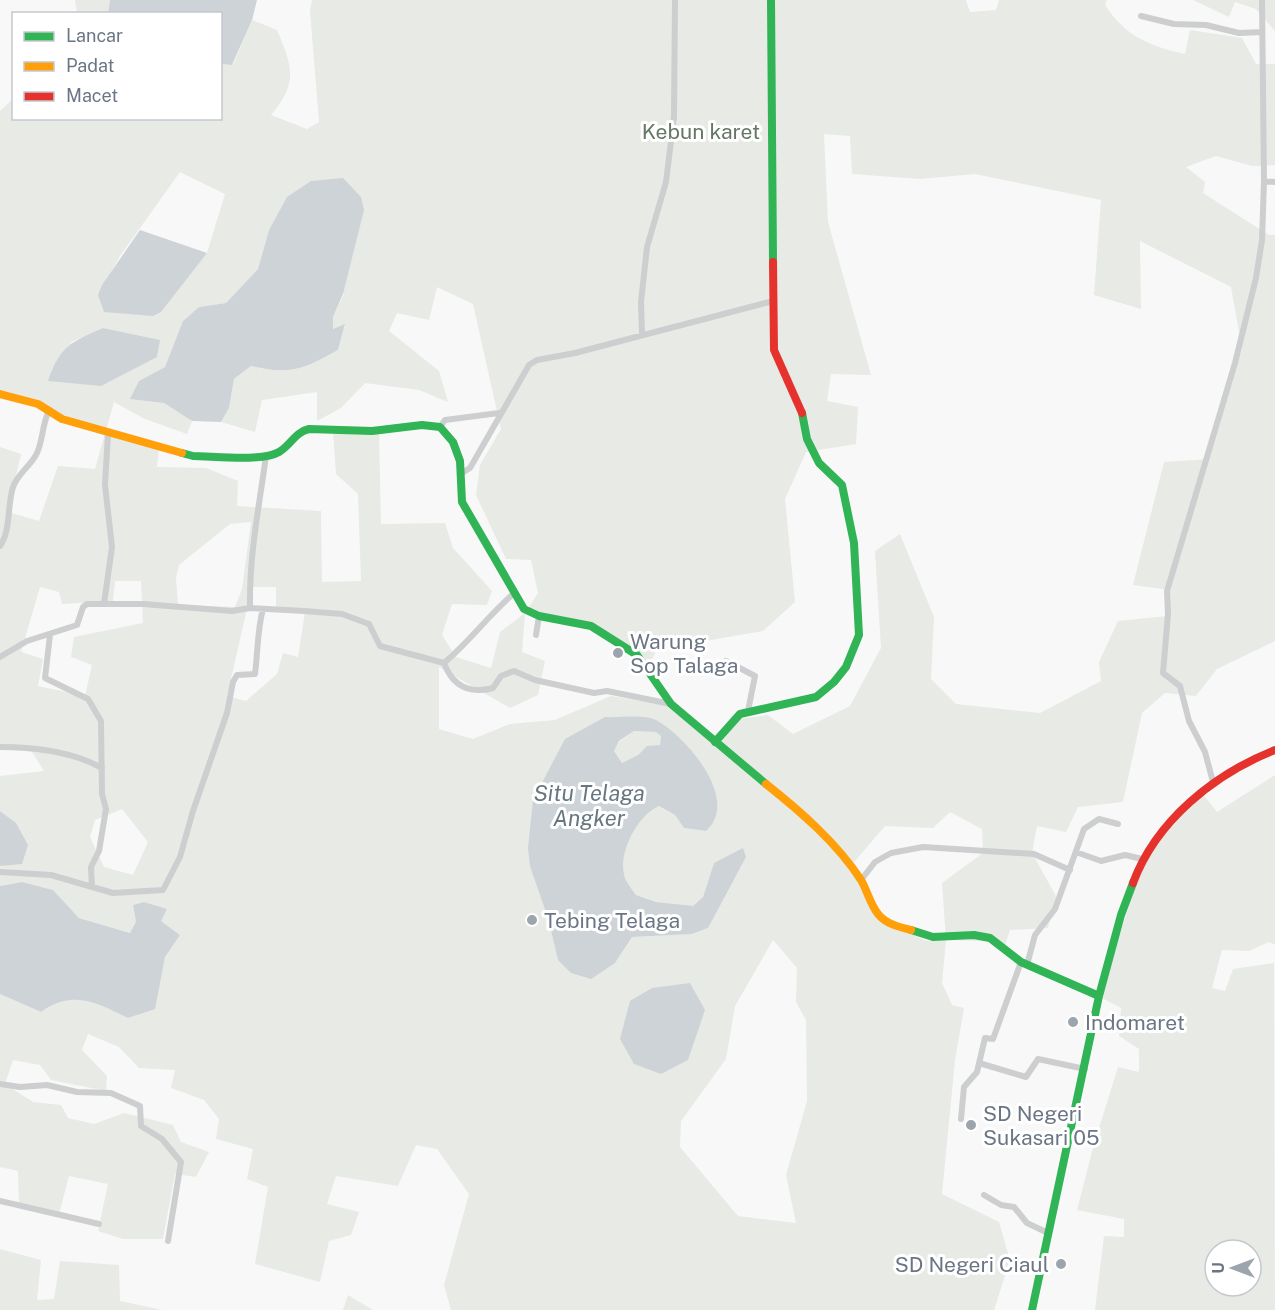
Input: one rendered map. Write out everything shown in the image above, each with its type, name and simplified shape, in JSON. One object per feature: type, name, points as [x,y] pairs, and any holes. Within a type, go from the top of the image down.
[{"type":"street","points":[[642,334],[641,302],[647,247],[666,182],[674,117],[675,0]]},
{"type":"street","points":[[715,742],[729,723],[748,711],[816,697],[834,682],[846,667],[859,635],[854,543],[842,485],[819,463],[807,439],[801,408],[787,384],[774,350],[771,0]]},
{"type":"street","points":[[1213,782],[1205,752],[1189,721],[1180,686],[1163,673],[1168,614],[1167,591],[1235,363],[1256,278],[1262,240],[1264,181],[1262,0]]},
{"type":"street","points":[[1141,16],[1174,24],[1206,25],[1239,33],[1262,32]]},
{"type":"street","points":[[1264,181],[1275,182]]},
{"type":"street","points":[[462,473],[470,468],[480,453],[500,413],[529,366],[537,360],[773,301]]},
{"type":"street","points":[[0,394],[38,404],[48,413],[108,434],[193,456],[266,456],[279,452],[301,431],[309,429],[372,431],[422,425],[440,427],[454,445],[462,473],[460,494],[462,502],[513,594],[524,609],[539,616],[591,626],[622,644],[643,662],[671,704],[794,806],[840,853],[861,880],[878,914],[891,924],[933,937],[974,935],[990,938],[1024,963],[1099,996]]},
{"type":"street","points":[[0,546],[6,536],[13,487],[18,476],[36,456],[43,423],[48,413]]},
{"type":"street","points":[[440,427],[445,420],[500,413]]},
{"type":"street","points":[[104,604],[112,547],[105,484],[108,434]]},
{"type":"street","points":[[250,608],[249,572],[256,510],[266,456]]},
{"type":"street","points":[[444,663],[472,640],[489,616],[513,594]]},
{"type":"street","points":[[0,657],[27,641],[76,625],[83,607],[87,604],[143,604],[232,610],[250,608],[342,614],[369,624],[380,646],[444,663],[455,683],[466,689],[481,691],[493,687],[501,676],[514,671],[535,680],[594,693],[607,692],[671,704]]},
{"type":"street","points":[[0,872],[51,875],[113,893],[163,890],[180,857],[193,811],[227,712],[233,682],[237,675],[255,674],[260,643],[257,633],[263,609]]},
{"type":"street","points":[[536,635],[539,616]]},
{"type":"street","points":[[50,635],[45,678],[88,699],[101,721],[102,794],[106,809],[99,851],[91,867],[92,887]]},
{"type":"street","points":[[726,661],[755,676],[748,711]]},
{"type":"street","points":[[0,747],[18,747],[65,755],[87,760],[102,768]]},
{"type":"street","points":[[1032,1310],[1099,996],[1121,915],[1142,859],[1158,835],[1213,782],[1246,761],[1275,750]]},
{"type":"street","points":[[961,1119],[964,1087],[977,1072],[985,1038],[993,1039],[1035,935],[1055,909],[1084,829],[1099,819],[1118,824]]},
{"type":"street","points":[[861,880],[876,862],[891,853],[923,847],[1034,854],[1070,870]]},
{"type":"street","points":[[1076,852],[1101,861],[1125,855],[1142,859]]},
{"type":"street","points":[[979,1063],[1026,1077],[1038,1059],[1085,1069]]},
{"type":"street","points":[[0,1084],[20,1087],[47,1085],[77,1092],[111,1094],[140,1106],[141,1126],[162,1139],[181,1162],[168,1241]]},
{"type":"street","points":[[984,1195],[1001,1205],[1014,1207],[1027,1223],[1048,1233]]},
{"type":"street","points":[[0,1201],[99,1224]]},
{"type":"green space","points":[[75,0],[110,0],[108,12],[77,12]]},
{"type":"green space","name":"Kebun karet","points":[[312,0],[966,0],[970,12],[996,10],[999,0],[1107,0],[1105,5],[1121,25],[1150,43],[1185,54],[1190,30],[1242,38],[1256,64],[1275,64],[1275,165],[1252,166],[1216,156],[1186,167],[1205,182],[1203,193],[1269,235],[1275,235],[1275,641],[1217,669],[1196,696],[1165,693],[1142,713],[1123,802],[1078,807],[1066,832],[1037,826],[1032,853],[1056,896],[1048,928],[1010,930],[1004,949],[987,941],[946,940],[942,983],[952,1005],[964,1008],[955,1060],[942,1194],[999,1222],[1010,1260],[994,1310],[451,1310],[444,1285],[469,1194],[437,1149],[416,1145],[398,1186],[336,1176],[327,1204],[359,1212],[351,1235],[329,1241],[320,1282],[255,1264],[268,1187],[247,1179],[253,1149],[216,1139],[219,1119],[204,1100],[171,1088],[175,1070],[139,1068],[119,1047],[88,1034],[82,1050],[107,1076],[106,1091],[51,1080],[40,1065],[13,1060],[5,1084],[33,1102],[61,1105],[68,1118],[94,1124],[124,1113],[173,1125],[181,1142],[209,1152],[196,1177],[175,1174],[163,1239],[123,1239],[98,1231],[108,1184],[69,1176],[59,1214],[19,1204],[18,1171],[0,1167],[0,994],[41,1012],[64,1001],[75,1000],[95,1003],[128,1018],[154,1008],[165,957],[180,935],[161,921],[166,909],[144,902],[133,905],[136,922],[131,933],[79,918],[53,890],[22,882],[0,886],[0,866],[2,867],[16,823],[0,811],[0,776],[44,771],[30,749],[0,750],[0,447],[21,454],[8,512],[39,521],[58,466],[95,469],[106,430],[0,393],[0,111],[12,100],[12,120],[222,120],[222,64],[233,65],[252,20],[277,30],[289,64],[290,74],[286,93],[271,115],[307,129],[319,122],[310,11]],"holes":[[[824,134],[850,136],[852,174],[920,179],[975,174],[1101,200],[1094,295],[1141,309],[1140,241],[1231,287],[1242,349],[1209,459],[1164,462],[1133,585],[1169,590],[1167,616],[1118,621],[1099,662],[1101,681],[1040,713],[956,704],[931,679],[934,617],[900,534],[875,551],[881,648],[850,706],[793,734],[768,715],[739,719],[719,745],[670,706],[611,696],[555,720],[510,724],[473,739],[439,729],[439,667],[510,708],[538,695],[545,661],[522,652],[525,613],[591,626],[649,666],[662,637],[711,640],[763,631],[795,602],[785,499],[806,452],[856,444],[858,407],[827,401],[831,374],[871,375],[828,222]],[[180,172],[225,194],[207,253],[185,279],[98,295],[120,256]],[[269,230],[344,294],[333,317],[332,329],[345,325],[338,350],[315,362],[286,370],[251,366],[234,379],[229,408],[221,422],[255,432],[262,400],[317,392],[317,421],[341,408],[365,383],[419,390],[448,402],[439,371],[389,331],[397,313],[429,320],[437,287],[473,304],[501,429],[480,465],[476,495],[506,559],[531,560],[538,593],[525,613],[500,632],[491,668],[456,657],[442,635],[452,604],[487,605],[492,591],[453,548],[445,523],[381,524],[379,434],[333,432],[336,474],[358,494],[361,581],[322,582],[321,511],[237,506],[238,481],[206,468],[157,467],[159,448],[106,430],[114,402],[145,419],[187,434],[192,421],[164,403],[131,399],[139,381],[165,367],[184,320],[199,307],[226,303],[258,269]],[[103,328],[159,340],[157,357],[69,343]],[[251,522],[242,589],[235,607],[178,605],[176,578],[179,565],[230,524]],[[115,581],[141,581],[143,623],[74,637],[71,657],[92,665],[85,696],[38,686],[43,659],[21,652],[40,587],[59,592],[62,604],[113,601]],[[252,587],[276,587],[276,607],[305,612],[298,657],[283,653],[277,674],[246,701],[227,696]],[[654,719],[706,831],[684,828],[675,815],[659,806],[637,825],[624,855],[624,874],[636,895],[656,902],[693,907],[703,897],[714,863],[742,866],[730,882],[708,928],[692,934],[632,937],[615,963],[558,960],[548,918],[565,739]],[[122,809],[148,842],[133,875],[104,867],[90,837],[95,820]],[[950,812],[982,829],[983,853],[942,883],[946,940],[926,941],[881,919],[849,868],[885,826],[933,828]],[[773,940],[797,968],[796,1002],[806,1020],[807,1101],[786,1175],[796,1223],[738,1216],[680,1147],[681,1121],[726,1059],[735,1006]]]},
{"type":"green space","points":[[1193,0],[1275,0],[1275,31],[1256,9],[1235,2],[1229,17]]},
{"type":"green space","points":[[634,731],[656,732],[661,736],[660,746],[647,746],[638,755],[622,763],[614,751],[619,742]]},
{"type":"green space","points":[[1275,775],[1275,945],[1269,942],[1249,951],[1222,950],[1212,988],[1225,991],[1233,969],[1274,963],[1275,1310],[1095,1310],[1104,1236],[1124,1237],[1124,1219],[1077,1210],[1094,1144],[1118,1067],[1139,1072],[1139,1049],[1119,1036],[1121,1008],[1100,997],[1144,859],[1171,823],[1202,793],[1217,812]]},
{"type":"green space","points":[[0,1249],[41,1260],[37,1300],[54,1299],[60,1261],[119,1265],[120,1301],[162,1310],[0,1310]]},
{"type":"green space","points":[[348,1295],[373,1310],[343,1310]]},
{"type":"water","points":[[110,0],[257,0],[252,20],[232,65],[222,64],[222,12],[108,12]]},
{"type":"water","points":[[343,178],[361,197],[364,210],[343,294],[333,317],[333,329],[345,324],[338,350],[296,369],[277,370],[251,366],[234,379],[229,408],[221,422],[192,421],[164,403],[130,399],[139,381],[165,367],[183,321],[199,307],[226,303],[258,269],[269,230],[287,197],[311,181]]},
{"type":"water","points":[[140,230],[207,253],[161,312],[153,316],[104,312],[98,295],[102,285]]},
{"type":"water","points":[[103,328],[160,340],[157,357],[101,386],[48,381],[57,360],[68,347]]},
{"type":"water","name":"Situ Telaga Angker","points":[[605,717],[651,718],[668,728],[694,754],[713,786],[717,803],[715,818],[706,831],[684,828],[675,815],[659,806],[637,825],[627,845],[623,865],[626,879],[636,895],[656,902],[693,906],[703,897],[714,863],[743,848],[746,857],[708,928],[692,934],[632,937],[615,963],[591,979],[571,973],[558,960],[548,918],[530,866],[528,848],[533,800],[565,739]],"holes":[[[634,731],[656,732],[661,736],[660,745],[647,746],[638,755],[622,763],[614,751],[619,741]]]},
{"type":"water","points":[[0,811],[16,823],[28,845],[22,864],[0,866]]},
{"type":"water","points":[[22,882],[53,890],[79,918],[130,933],[136,922],[133,905],[144,902],[167,909],[161,921],[180,935],[165,957],[155,1009],[128,1018],[95,1003],[75,1000],[64,1001],[41,1012],[0,994],[0,886]]},
{"type":"water","points":[[690,983],[705,1010],[688,1060],[661,1074],[634,1064],[620,1039],[630,1001],[652,988]]},
{"type":"traffic: fast","points":[[771,0],[773,262]]},
{"type":"traffic: fast","points":[[715,742],[740,714],[816,697],[834,682],[846,667],[859,635],[854,543],[842,485],[819,463],[807,439],[802,413]]},
{"type":"traffic: fast","points":[[182,453],[193,456],[261,457],[279,452],[300,433],[309,429],[372,431],[422,425],[440,427],[453,442],[460,461],[462,502],[524,609],[539,616],[591,626],[637,655],[671,704],[766,784]]},
{"type":"traffic: fast","points":[[1032,1310],[1099,996],[1121,915],[1133,883]]},
{"type":"traffic: fast","points":[[911,930],[933,937],[974,935],[990,938],[1021,962],[1099,996]]},
{"type":"traffic: slow","points":[[0,394],[38,404],[62,419],[182,453]]},
{"type":"traffic: slow","points":[[766,784],[805,816],[841,853],[861,880],[878,914],[893,925],[911,930]]},
{"type":"traffic: jam","points":[[773,262],[774,350],[802,413]]},
{"type":"traffic: jam","points":[[1133,883],[1156,839],[1190,802],[1230,772],[1275,750]]},
{"type":"place","name":"Warung Sop Talaga","points":[[618,653]]},
{"type":"place","name":"Tebing Telaga","points":[[532,920]]},
{"type":"place","name":"Indomaret","points":[[1073,1022]]},
{"type":"place","name":"SD Negeri Sukasari 05","points":[[971,1125]]},
{"type":"place","name":"SD Negeri Ciaul","points":[[1061,1264]]}]
